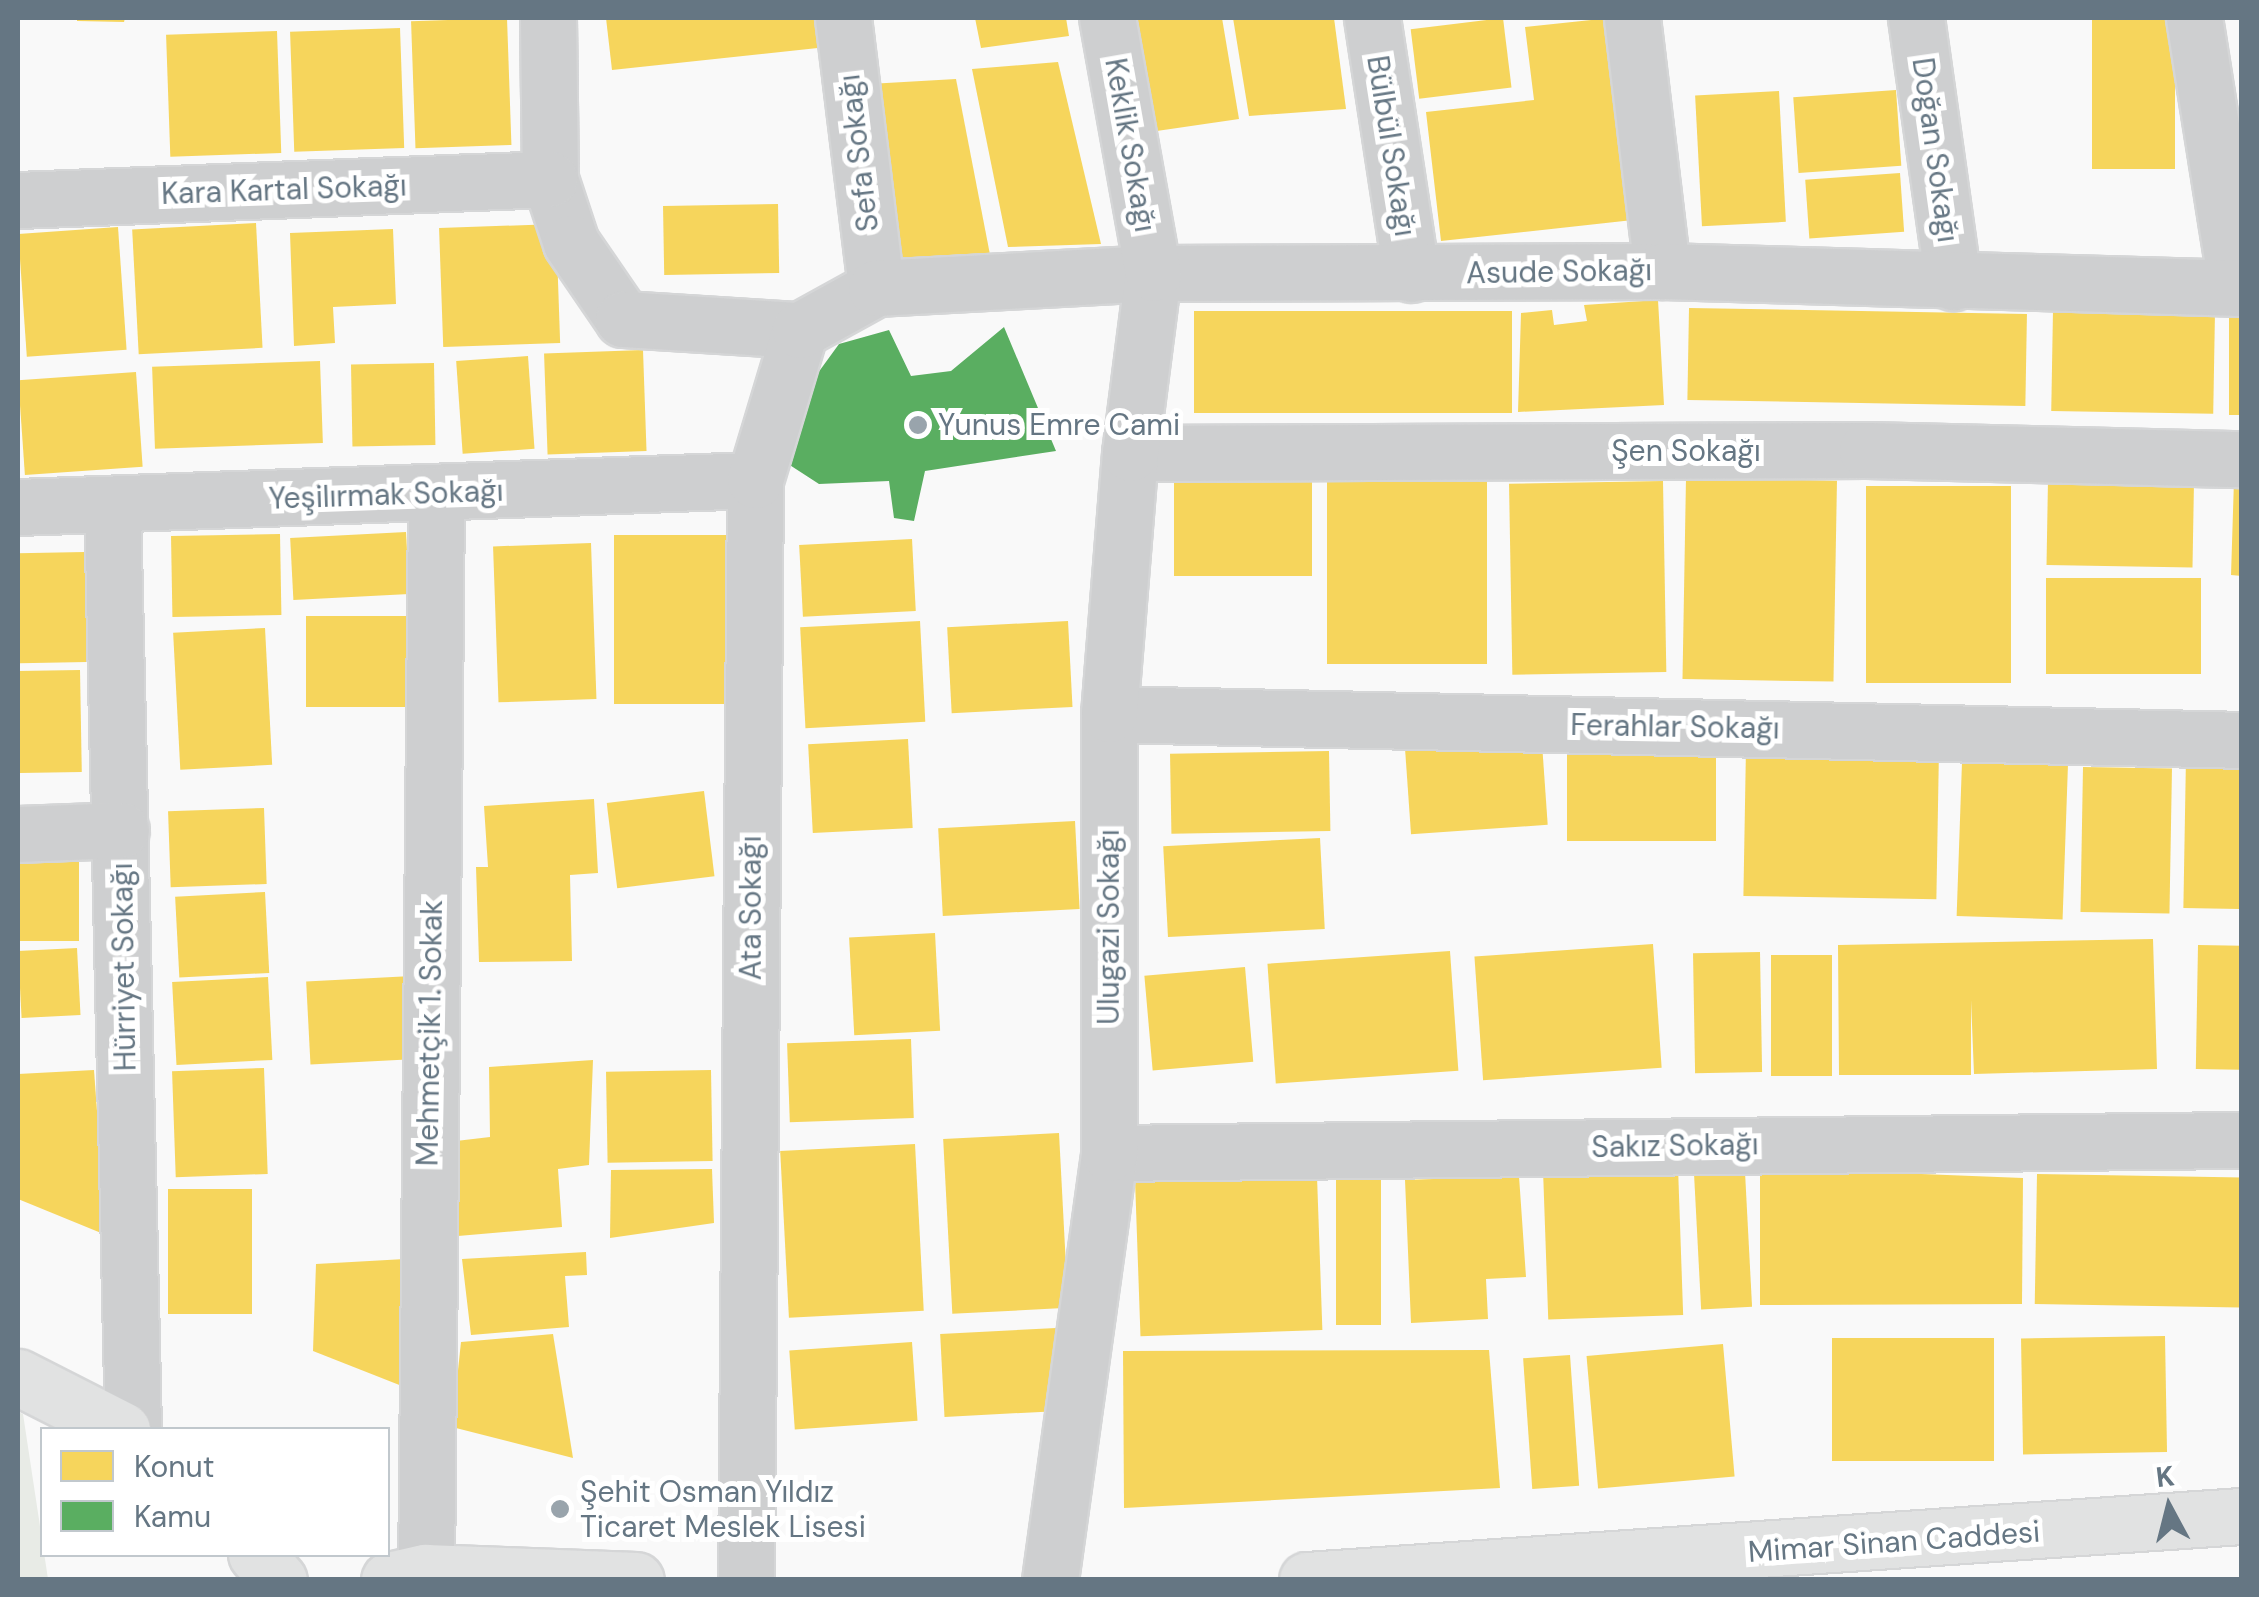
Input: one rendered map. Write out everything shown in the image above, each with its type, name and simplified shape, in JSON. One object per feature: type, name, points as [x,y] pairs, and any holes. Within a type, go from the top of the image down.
[{"type":"main road","points":[[18,1377],[116,1427]]},
{"type":"main road","name":"Mimar Sinan Caddesi","points":[[1307,1580],[2242,1516]]},
{"type":"main road","points":[[259,1557],[278,1580]]},
{"type":"main road","points":[[407,1571],[636,1580]]},
{"type":"street","points":[[548,18],[550,179],[571,243],[622,319],[800,330],[876,288]]},
{"type":"street","name":"Sefa Sokağı","points":[[843,18],[876,288]]},
{"type":"street","name":"Keklik Sokağı","points":[[1107,18],[1153,273]]},
{"type":"street","name":"Bülbül Sokağı","points":[[1372,18],[1411,274]]},
{"type":"street","points":[[1632,18],[1662,271]]},
{"type":"street","name":"Doğan Sokağı","points":[[1916,18],[1953,282]]},
{"type":"street","points":[[2194,18],[2239,288]]},
{"type":"street","name":"Kara Kartal Sokağı","points":[[18,200],[550,179]]},
{"type":"street","name":"Asude Sokağı","points":[[876,288],[1153,273],[1662,271],[2239,288]]},
{"type":"street","name":"Ulugazi Sokağı","points":[[1050,1580],[1109,1153],[1109,714],[1130,453],[1153,273]]},
{"type":"street","name":"Ata Sokağı","points":[[746,1580],[755,480],[800,330]]},
{"type":"street","name":"Şen Sokağı","points":[[1130,453],[1867,450],[2242,459]]},
{"type":"street","name":"Yeşilırmak Sokağı","points":[[18,507],[755,480]]},
{"type":"street","name":"Mehmetçik 1. Sokak","points":[[407,1571],[436,494]]},
{"type":"street","name":"Hürriyet Sokağı","points":[[112,504],[133,1427]]},
{"type":"street","name":"Ferahlar Sokağı","points":[[1109,714],[2242,740]]},
{"type":"street","points":[[18,834],[121,830]]},
{"type":"street","name":"Sakız Sokağı","points":[[1109,1153],[2242,1140]]},
{"type":"shaded area","points":[[18,1412],[23,1414],[40,1526],[40,1557],[45,1557],[48,1579],[18,1579]]},
{"type":"building: Konut","points":[[77,18],[125,18],[124,22]]},
{"type":"building: Konut","points":[[507,18],[511,145],[415,148],[411,21]]},
{"type":"building: Konut","points":[[606,18],[824,18],[827,47],[612,70]]},
{"type":"building: Konut","points":[[975,18],[1066,18],[1069,36],[981,48]]},
{"type":"building: Konut","points":[[1125,18],[1222,18],[1239,119],[1143,133]]},
{"type":"building: Konut","points":[[1233,18],[1334,18],[1346,109],[1249,116]]},
{"type":"building: Konut","points":[[1503,18],[1512,87],[1419,99],[1411,29]]},
{"type":"building: Konut","points":[[1610,18],[1633,220],[1441,241],[1426,112],[1534,100],[1525,27]]},
{"type":"building: Konut","points":[[2092,18],[2175,18],[2175,169],[2092,169]]},
{"type":"building: Konut","points":[[400,28],[404,148],[294,152],[290,32]]},
{"type":"building: Konut","points":[[277,31],[281,153],[170,157],[166,35]]},
{"type":"building: Konut","points":[[1058,62],[1101,244],[1008,247],[972,69]]},
{"type":"building: Konut","points":[[956,79],[992,265],[898,265],[869,84]]},
{"type":"building: Konut","points":[[1896,90],[1901,166],[1799,173],[1793,97]]},
{"type":"building: Konut","points":[[1779,91],[1786,222],[1702,226],[1695,95]]},
{"type":"building: Konut","points":[[1900,173],[1904,232],[1809,238],[1805,180]]},
{"type":"building: Konut","points":[[778,204],[779,273],[664,275],[663,206]]},
{"type":"building: Konut","points":[[256,223],[263,348],[139,354],[132,229]]},
{"type":"building: Konut","points":[[556,224],[560,343],[443,347],[439,228]]},
{"type":"building: Konut","points":[[118,227],[127,350],[27,357],[18,234]]},
{"type":"building: Konut","points":[[393,229],[396,304],[333,307],[335,343],[294,346],[290,233]]},
{"type":"building: Konut","points":[[1658,300],[1664,405],[1518,412],[1521,313],[1552,310],[1554,325],[1587,321],[1584,305]]},
{"type":"building: Konut","points":[[1689,308],[2027,314],[2025,406],[1687,400]]},
{"type":"building: Konut","points":[[2053,310],[2215,313],[2213,414],[2051,411]]},
{"type":"building: Konut","points":[[1194,311],[1512,311],[1512,413],[1194,413]]},
{"type":"building: Konut","points":[[2229,317],[2242,317],[2242,415],[2229,415]]},
{"type":"building: Konut","points":[[643,350],[647,451],[548,454],[544,353]]},
{"type":"building: Konut","points":[[528,356],[534,449],[463,454],[456,361]]},
{"type":"building: Konut","points":[[320,361],[323,443],[155,449],[152,367]]},
{"type":"building: Konut","points":[[434,363],[435,445],[352,446],[351,364]]},
{"type":"building: Konut","points":[[136,372],[143,467],[25,475],[18,380]]},
{"type":"building: Konut","points":[[1327,472],[1487,472],[1487,664],[1327,664]]},
{"type":"building: Konut","points":[[1174,475],[1312,475],[1312,576],[1174,576]]},
{"type":"building: Konut","points":[[1686,478],[1837,481],[1833,682],[1682,679]]},
{"type":"building: Konut","points":[[2234,479],[2242,479],[2242,576],[2231,575]]},
{"type":"building: Konut","points":[[2048,480],[2194,483],[2192,568],[2047,565]]},
{"type":"building: Konut","points":[[1663,481],[1666,672],[1512,675],[1509,484]]},
{"type":"building: Konut","points":[[1866,486],[2011,486],[2011,683],[1866,683]]},
{"type":"building: Konut","points":[[406,532],[409,594],[293,600],[290,538]]},
{"type":"building: Konut","points":[[280,534],[281,615],[172,617],[171,536]]},
{"type":"building: Konut","points":[[614,535],[738,535],[738,704],[614,704]]},
{"type":"building: Konut","points":[[912,539],[916,611],[803,617],[799,545]]},
{"type":"building: Konut","points":[[591,543],[596,699],[499,702],[493,546]]},
{"type":"building: Konut","points":[[85,552],[87,662],[20,663],[18,553]]},
{"type":"building: Konut","points":[[2046,578],[2201,578],[2201,674],[2046,674]]},
{"type":"building: Konut","points":[[306,616],[409,616],[409,707],[306,707]]},
{"type":"building: Konut","points":[[920,621],[925,722],[805,728],[800,627]]},
{"type":"building: Konut","points":[[1068,621],[1073,707],[952,713],[947,627]]},
{"type":"building: Konut","points":[[265,628],[272,765],[180,770],[173,633]]},
{"type":"building: Konut","points":[[80,670],[82,772],[20,773],[18,671]]},
{"type":"building: Konut","points":[[1541,729],[1548,825],[1411,834],[1404,739]]},
{"type":"building: Konut","points":[[908,739],[913,828],[813,833],[808,744]]},
{"type":"building: Konut","points":[[1567,744],[1716,744],[1716,841],[1567,841]]},
{"type":"building: Konut","points":[[1746,747],[1939,750],[1936,899],[1743,896]]},
{"type":"building: Konut","points":[[1329,751],[1330,831],[1171,834],[1170,754]]},
{"type":"building: Konut","points":[[2186,757],[2242,758],[2239,909],[2183,908]]},
{"type":"building: Konut","points":[[1962,762],[2068,766],[2063,920],[1957,916]]},
{"type":"building: Konut","points":[[2083,767],[2172,769],[2169,914],[2080,912]]},
{"type":"building: Konut","points":[[704,791],[714,876],[617,888],[607,803]]},
{"type":"building: Konut","points":[[594,799],[598,873],[570,875],[572,961],[479,962],[476,867],[488,867],[484,806]]},
{"type":"building: Konut","points":[[264,808],[267,884],[171,887],[168,811]]},
{"type":"building: Konut","points":[[1075,821],[1080,909],[943,916],[938,828]]},
{"type":"building: Konut","points":[[1320,838],[1325,929],[1168,937],[1163,846]]},
{"type":"building: Konut","points":[[18,857],[79,857],[79,941],[18,941]]},
{"type":"building: Konut","points":[[265,892],[269,973],[179,978],[175,897]]},
{"type":"building: Konut","points":[[935,933],[940,1031],[854,1035],[849,938]]},
{"type":"building: Konut","points":[[2153,939],[2157,1069],[1974,1074],[1971,1000],[1971,1075],[1839,1075],[1838,945]]},
{"type":"building: Konut","points":[[1653,944],[1662,1068],[1483,1080],[1474,956]]},
{"type":"building: Konut","points":[[2198,945],[2242,946],[2240,1070],[2196,1069]]},
{"type":"building: Konut","points":[[77,948],[81,1015],[22,1018],[18,951]]},
{"type":"building: Konut","points":[[1450,951],[1458,1071],[1276,1083],[1267,964]]},
{"type":"building: Konut","points":[[1760,952],[1762,1072],[1695,1073],[1693,953]]},
{"type":"building: Konut","points":[[1771,955],[1832,955],[1832,1076],[1771,1076]]},
{"type":"building: Konut","points":[[1245,967],[1253,1062],[1153,1070],[1144,976]]},
{"type":"building: Konut","points":[[412,976],[416,1059],[310,1064],[306,982]]},
{"type":"building: Konut","points":[[268,977],[272,1060],[176,1065],[172,982]]},
{"type":"building: Konut","points":[[911,1039],[914,1118],[790,1122],[787,1043]]},
{"type":"building: Konut","points":[[593,1060],[589,1165],[558,1169],[562,1227],[458,1236],[456,1141],[490,1137],[489,1067]]},
{"type":"building: Konut","points":[[264,1068],[268,1174],[176,1177],[172,1071]]},
{"type":"building: Konut","points":[[94,1070],[106,1235],[18,1199],[18,1074]]},
{"type":"building: Konut","points":[[711,1070],[713,1161],[608,1163],[606,1072]]},
{"type":"building: Konut","points":[[1059,1133],[1068,1308],[952,1314],[943,1139]]},
{"type":"building: Konut","points":[[915,1144],[924,1311],[789,1318],[780,1151]]},
{"type":"building: Konut","points":[[1678,1167],[1683,1315],[1548,1320],[1543,1172]]},
{"type":"building: Konut","points":[[712,1169],[714,1223],[610,1238],[611,1170]]},
{"type":"building: Konut","points":[[1745,1172],[1752,1307],[1701,1309],[1694,1175]]},
{"type":"building: Konut","points":[[1896,1173],[2023,1178],[2022,1304],[1760,1305],[1760,1174]]},
{"type":"building: Konut","points":[[2037,1174],[2242,1178],[2240,1308],[2035,1304]]},
{"type":"building: Konut","points":[[1336,1175],[1381,1175],[1381,1325],[1336,1325]]},
{"type":"building: Konut","points":[[1317,1176],[1322,1330],[1140,1336],[1135,1182]]},
{"type":"building: Konut","points":[[1519,1176],[1526,1277],[1486,1279],[1488,1319],[1411,1323],[1405,1180]]},
{"type":"building: Konut","points":[[168,1189],[252,1189],[252,1314],[168,1314]]},
{"type":"building: Konut","points":[[586,1252],[587,1275],[565,1276],[569,1327],[471,1335],[462,1259]]},
{"type":"building: Konut","points":[[405,1259],[407,1388],[313,1351],[316,1264]]},
{"type":"building: Konut","points":[[1056,1328],[1060,1411],[945,1417],[940,1334]]},
{"type":"building: Konut","points":[[553,1334],[573,1458],[452,1427],[461,1342]]},
{"type":"building: Konut","points":[[2165,1336],[2167,1452],[2023,1454],[2021,1339]]},
{"type":"building: Konut","points":[[1832,1338],[1994,1338],[1994,1461],[1832,1461]]},
{"type":"building: Konut","points":[[912,1342],[918,1421],[795,1429],[789,1351]]},
{"type":"building: Konut","points":[[1723,1344],[1735,1476],[1598,1488],[1587,1356]]},
{"type":"building: Konut","points":[[1489,1350],[1500,1488],[1124,1508],[1123,1351]]},
{"type":"building: Konut","points":[[1570,1355],[1579,1486],[1532,1489],[1523,1358]]},
{"type":"building: Kamu","name":"Yunus Emre Cami","points":[[1004,327],[1056,451],[925,471],[914,521],[894,518],[889,481],[819,484],[782,460],[799,399],[839,344],[889,330],[911,376],[951,371]]},
{"type":"place","name":"Yunus Emre Cami","points":[[918,425]]},
{"type":"place","name":"Şehit Osman Yıldız Ticaret Meslek Lisesi","points":[[560,1509]]}]
